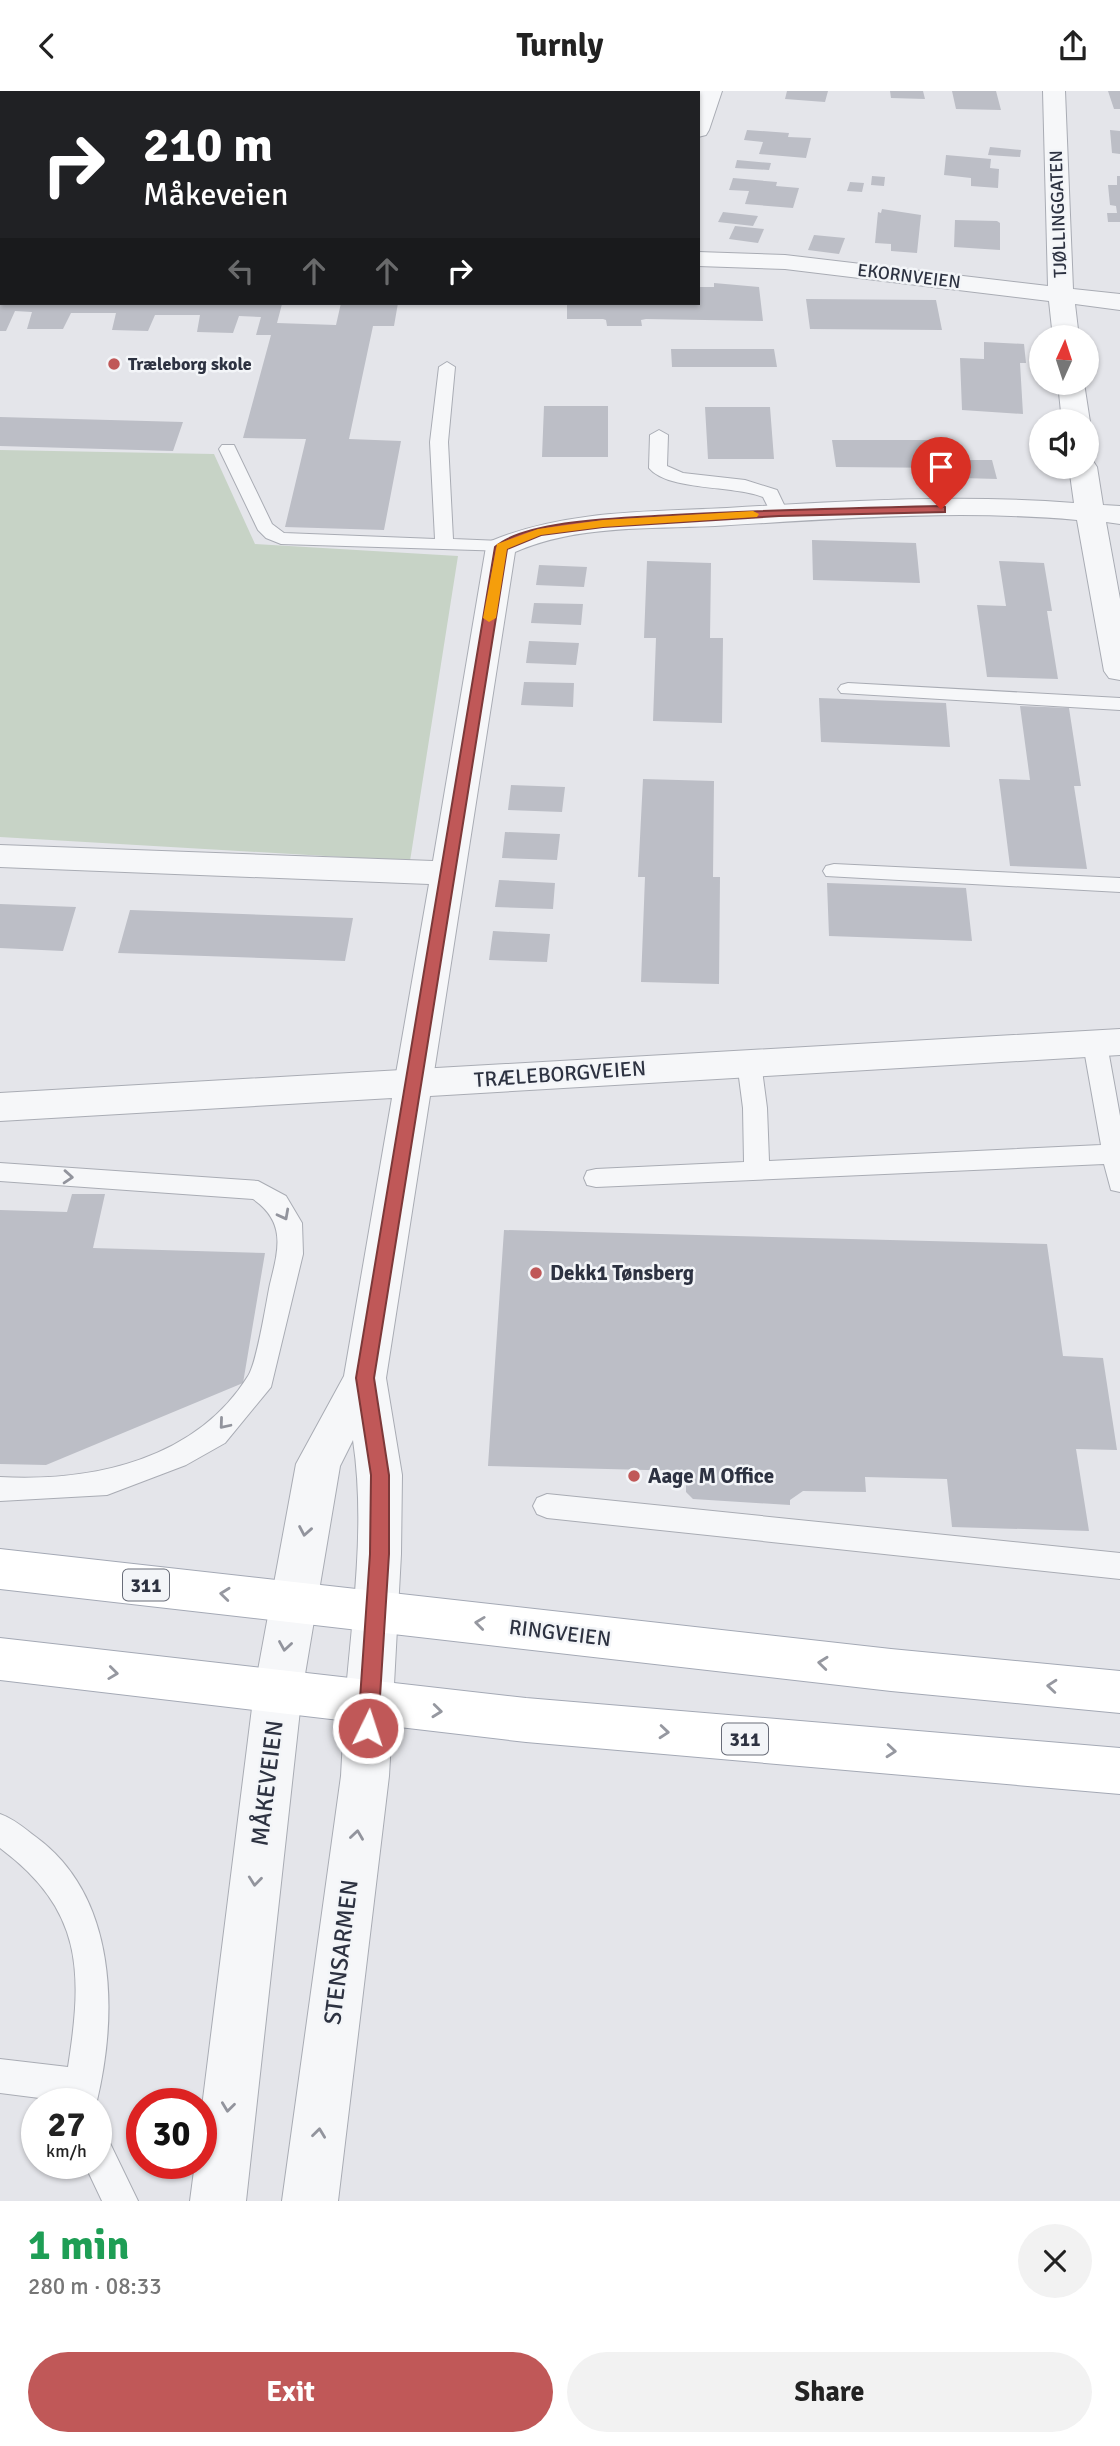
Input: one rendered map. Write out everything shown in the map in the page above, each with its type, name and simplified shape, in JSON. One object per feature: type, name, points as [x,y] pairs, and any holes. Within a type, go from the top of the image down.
[{"type":"main road","name":"RINGVEIEN","points":[[0,1569],[877,1669],[1120,1692]]},
{"type":"main road","name":"311","points":[[0,1659],[526,1720],[1120,1771]]},
{"type":"street","points":[[700,124],[711,91]]},
{"type":"street","name":"TJØLLINGGATEN","points":[[1054,91],[1061,296],[1064,325]]},
{"type":"street","name":"EKORNVEIEN","points":[[700,259],[785,262],[1120,302]]},
{"type":"street","points":[[1089,479],[1105,513],[1120,671]]},
{"type":"street","points":[[501,547],[538,532],[603,523],[779,513],[892,509],[1105,513]]},
{"type":"street","name":"MÅKEVEIEN","points":[[369,1703],[376,1612],[380,1475],[365,1378],[501,547]]},
{"type":"street","points":[[0,856],[448,873]]},
{"type":"street","name":"TRÆLEBORGVEIEN","points":[[0,1107],[1108,1043]]},
{"type":"street","name":"MÅKEVEIEN","points":[[218,2201],[278,1692],[293,1601],[318,1464],[365,1378]]},
{"type":"street","name":"STENSARMEN","points":[[310,2201],[365,1776],[369,1703]]},
{"type":"lane","points":[[444,543],[439,442],[447,367]]},
{"type":"lane","points":[[659,435],[658,468],[667,474],[678,479],[747,485],[771,494],[779,513]]},
{"type":"lane","points":[[228,449],[264,526],[281,538],[501,547]]},
{"type":"lane","points":[[848,689],[1120,704]]},
{"type":"lane","points":[[834,871],[1120,885]]},
{"type":"lane","points":[[1108,1043],[1115,1154],[1120,1183]]},
{"type":"lane","points":[[749,1062],[755,1108],[757,1170]]},
{"type":"lane","points":[[596,1178],[1115,1154]]},
{"type":"lane","points":[[0,1172],[258,1190],[277,1203],[289,1223],[290,1254],[262,1379],[215,1435],[176,1457],[107,1483],[0,1489]]},
{"type":"lane","points":[[547,1506],[1120,1566]]},
{"type":"lane","points":[[0,1829],[18,1840],[58,1878],[80,1918],[92,1959],[93,2013],[83,2088]]},
{"type":"lane","points":[[0,2076],[52,2088]]},
{"type":"lane","points":[[109,2179],[120,2201]]},
{"type":"green space","points":[[0,450],[214,454],[255,544],[458,556],[410,861],[0,837]]},
{"type":"building","points":[[787,91],[828,91],[825,102],[785,99]]},
{"type":"building","points":[[890,91],[923,91],[925,99],[891,98]]},
{"type":"building","points":[[952,91],[996,91],[1001,110],[956,109]]},
{"type":"building","points":[[1108,91],[1120,91],[1120,109],[1114,109]]},
{"type":"building","points":[[747,130],[789,133],[788,137],[811,138],[806,158],[759,154],[763,142],[744,140]]},
{"type":"building","points":[[1110,130],[1120,131],[1120,154],[1112,153]]},
{"type":"building","points":[[990,147],[1021,150],[1020,157],[988,155]]},
{"type":"building","points":[[946,155],[991,159],[990,168],[999,169],[998,188],[971,186],[971,178],[944,175]]},
{"type":"building","points":[[737,160],[771,163],[769,170],[735,168]]},
{"type":"building","points":[[872,176],[885,177],[884,186],[871,185]]},
{"type":"building","points":[[1117,176],[1120,176],[1120,222],[1108,222],[1107,213],[1117,213],[1116,206],[1110,205],[1108,185],[1117,185]]},
{"type":"building","points":[[733,178],[777,182],[776,186],[799,188],[793,208],[745,204],[749,191],[729,190]]},
{"type":"building","points":[[850,182],[864,183],[862,192],[847,191]]},
{"type":"building","points":[[882,209],[921,215],[917,253],[891,251],[891,244],[875,243],[878,212],[881,213]]},
{"type":"building","points":[[723,212],[758,216],[753,226],[718,222]]},
{"type":"building","points":[[955,220],[1000,223],[1000,250],[954,247]]},
{"type":"building","points":[[735,226],[764,229],[758,243],[729,239]]},
{"type":"building","points":[[814,235],[845,238],[839,254],[808,250]]},
{"type":"building","points":[[714,283],[759,287],[763,321],[646,319],[641,320],[642,326],[607,326],[606,320],[603,319],[567,319],[567,305],[700,305],[700,287],[714,287]]},
{"type":"building","points":[[806,299],[936,300],[942,330],[810,329]]},
{"type":"building","name":"Træleborg skole","points":[[0,305],[282,305],[277,323],[336,325],[341,305],[398,305],[394,326],[373,326],[349,439],[401,441],[384,530],[285,527],[306,439],[243,438],[271,335],[256,335],[261,317],[239,316],[233,333],[197,332],[200,315],[155,315],[148,331],[112,330],[116,313],[71,313],[63,329],[27,329],[32,312],[15,311],[6,331],[0,331]]},
{"type":"building","points":[[984,342],[1024,344],[1026,363],[1020,363],[1023,414],[962,410],[960,358],[984,359]]},
{"type":"building","points":[[671,349],[774,349],[777,367],[672,367]]},
{"type":"building","points":[[544,406],[608,406],[608,457],[542,457]]},
{"type":"building","points":[[705,407],[770,407],[774,459],[708,459]]},
{"type":"building","points":[[0,417],[183,422],[173,451],[0,446]]},
{"type":"building","points":[[832,440],[950,440],[956,468],[836,467]]},
{"type":"building","points":[[958,460],[992,460],[997,479],[962,478]]},
{"type":"building","points":[[812,540],[916,543],[920,583],[813,580]]},
{"type":"building","points":[[647,561],[711,563],[710,638],[723,638],[722,723],[653,721],[656,638],[644,638]]},
{"type":"building","points":[[999,561],[1044,563],[1052,611],[1047,611],[1058,679],[987,677],[977,605],[1006,606]]},
{"type":"building","points":[[539,565],[587,567],[584,587],[536,585]]},
{"type":"building","points":[[534,603],[583,604],[581,625],[531,623]]},
{"type":"building","points":[[529,641],[579,643],[576,665],[526,663]]},
{"type":"building","points":[[524,682],[574,683],[573,707],[521,705]]},
{"type":"building","points":[[819,698],[946,703],[950,747],[821,742]]},
{"type":"building","points":[[1020,706],[1069,708],[1081,786],[1074,786],[1087,869],[1010,866],[999,779],[1030,780]]},
{"type":"building","points":[[643,779],[714,781],[713,877],[720,877],[719,984],[641,982],[645,877],[638,877]]},
{"type":"building","points":[[511,785],[565,787],[562,812],[508,810]]},
{"type":"building","points":[[505,832],[560,834],[557,860],[502,858]]},
{"type":"building","points":[[499,880],[555,883],[553,909],[495,907]]},
{"type":"building","points":[[827,883],[966,888],[972,941],[829,936]]},
{"type":"building","points":[[0,904],[76,907],[63,951],[0,948]]},
{"type":"building","points":[[130,910],[353,918],[345,961],[118,953]]},
{"type":"building","points":[[493,931],[550,934],[547,962],[489,960]]},
{"type":"building","points":[[72,1194],[105,1194],[93,1248],[265,1253],[243,1383],[46,1465],[0,1464],[0,1210],[67,1212]]},
{"type":"building","points":[[504,1230],[1047,1244],[1063,1356],[1103,1358],[1117,1450],[1076,1449],[1089,1531],[952,1527],[947,1479],[865,1477],[866,1492],[803,1491],[790,1500],[790,1505],[693,1499],[686,1492],[686,1471],[488,1466]]},
{"type":"slow traffic","points":[[489,618],[501,547],[538,532],[603,523],[753,514]]},
{"type":"place","name":"Træleborg skole","points":[[114,364]]},
{"type":"place","name":"Dekk1 Tønsberg","points":[[536,1273]]},
{"type":"place","name":"Aage M Office","points":[[634,1476]]},
{"type":"route","points":[[368,1728],[379,1554],[380,1475],[365,1378],[501,547],[538,532],[603,523],[779,513],[941,509]]}]
